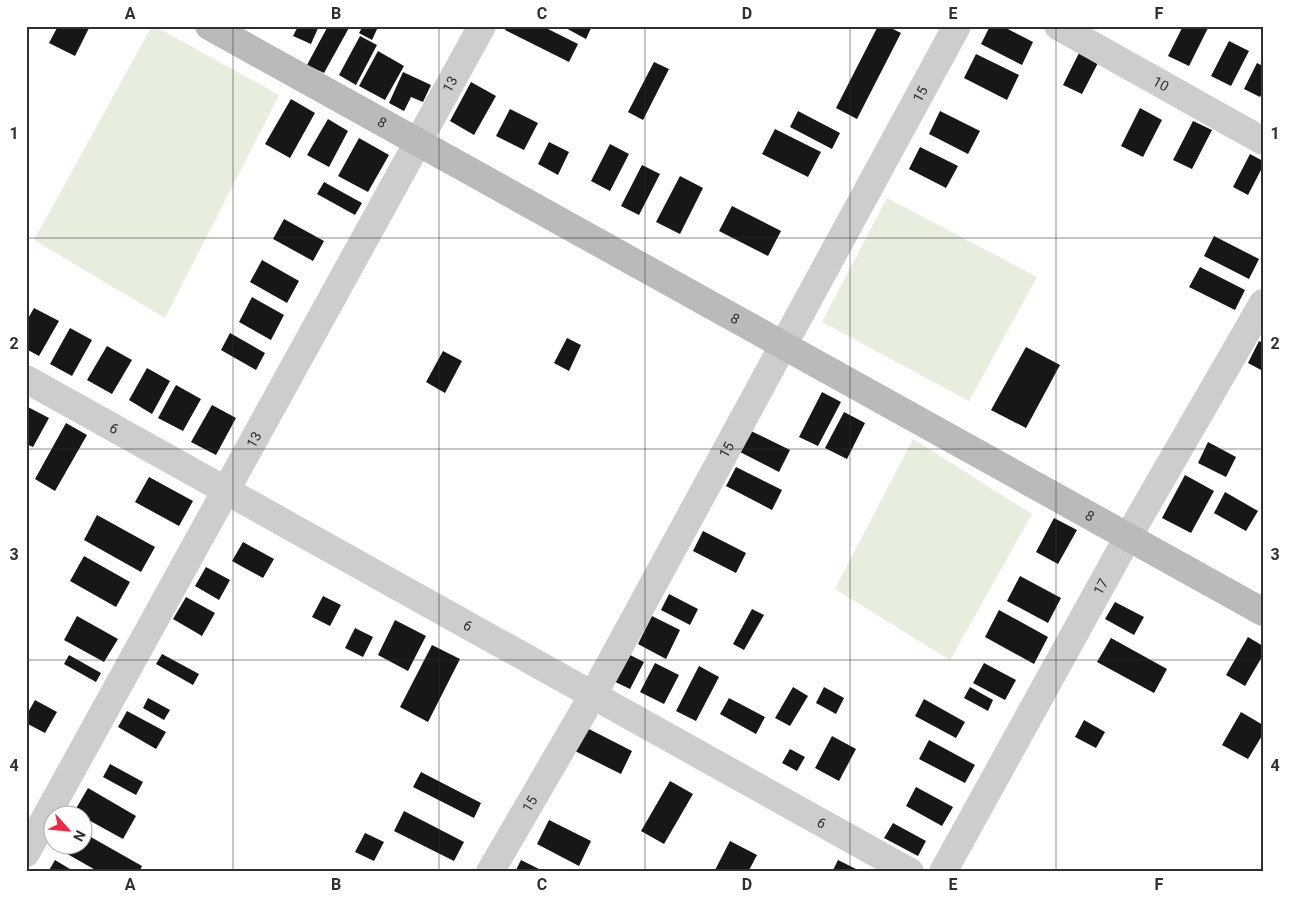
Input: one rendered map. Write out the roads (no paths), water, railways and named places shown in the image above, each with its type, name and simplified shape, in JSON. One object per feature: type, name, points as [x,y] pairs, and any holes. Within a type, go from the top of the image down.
[{"type":"street","name":"8","points":[[209,26],[1263,612]]},
{"type":"street","name":"13","points":[[26,853],[482,26]]},
{"type":"street","name":"15","points":[[490,872],[593,695],[957,26]]},
{"type":"street","name":"10","points":[[1058,26],[1263,141]]},
{"type":"street","name":"17","points":[[943,872],[1128,537],[1263,303]]},
{"type":"street","name":"6","points":[[26,379],[910,872]]}]
